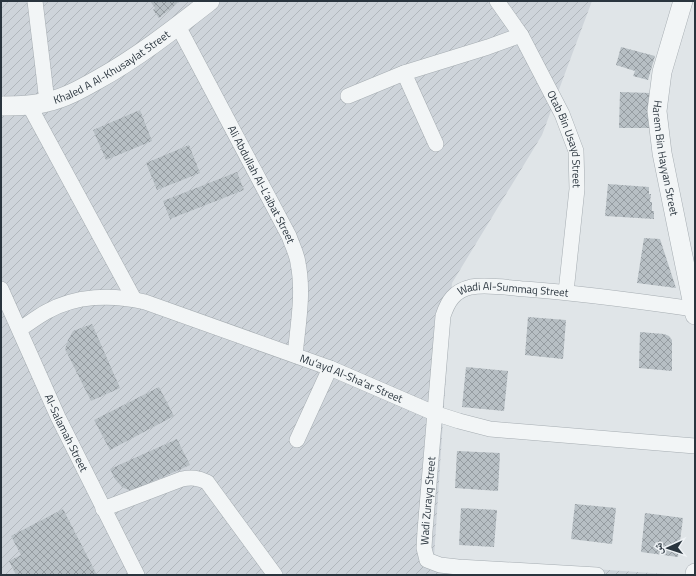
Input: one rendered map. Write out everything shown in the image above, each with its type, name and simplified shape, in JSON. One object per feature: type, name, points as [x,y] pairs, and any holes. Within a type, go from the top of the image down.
[{"type":"street","points":[[35,1],[38,104],[134,299]]},
{"type":"street","name":"Khaled A Al-Khusaylat Street","points":[[1,106],[38,104],[68,95],[121,67],[210,1]]},
{"type":"street","name":"Harem Bin Hayyan Street","points":[[683,1],[662,72],[657,111],[662,153],[695,312]]},
{"type":"street","name":"Otab Bin Usayd Street","points":[[502,3],[521,35],[562,114],[576,151],[578,189],[566,292]]},
{"type":"street","name":"Ali Abdullah Al-L‘aibat Street","points":[[178,26],[292,243],[298,262],[300,284],[295,355]]},
{"type":"street","points":[[348,96],[404,73],[521,35]]},
{"type":"street","points":[[404,73],[436,144]]},
{"type":"street","name":"Wadi Al-Summaq Street","points":[[434,413],[443,316],[448,301],[457,293],[470,288],[489,287],[566,292],[695,312]]},
{"type":"street","name":"Al-Salamah Street","points":[[1,289],[58,417],[137,575]]},
{"type":"street","name":"Mu‘ayd Al-Sha‘ar Street","points":[[20,330],[45,312],[78,299],[103,297],[134,299],[330,368],[434,413],[458,421],[490,429],[695,446]]},
{"type":"street","points":[[297,440],[330,368]]},
{"type":"street","name":"Wadi Zurayq Street","points":[[434,413],[424,531],[424,548],[428,560],[440,565],[458,567],[597,575]]},
{"type":"street","points":[[103,509],[182,479],[192,477],[199,478],[207,482],[274,575]]},
{"type":"shaded area","points":[[1,1],[592,1],[542,135],[452,283],[434,558],[680,575],[1,575]]},
{"type":"building","points":[[150,1],[180,1],[159,18],[153,10],[155,8]]},
{"type":"building","points":[[621,47],[655,56],[648,80],[633,76],[635,71],[616,65]]},
{"type":"building","points":[[620,92],[650,93],[649,128],[619,128]]},
{"type":"building","points":[[140,110],[152,141],[106,160],[93,130]]},
{"type":"building","points":[[189,145],[200,173],[157,190],[146,163]]},
{"type":"building","points":[[237,172],[244,190],[170,219],[163,201]]},
{"type":"building","points":[[608,184],[649,187],[649,194],[651,194],[650,202],[652,202],[654,219],[605,216]]},
{"type":"building","points":[[644,238],[660,239],[676,288],[637,283]]},
{"type":"building","points":[[528,317],[566,320],[563,359],[525,355]]},
{"type":"building","points":[[92,324],[120,388],[91,401],[65,349],[73,331]]},
{"type":"building","points":[[640,332],[664,334],[669,336],[672,340],[672,371],[639,368]]},
{"type":"building","points":[[466,367],[508,371],[504,411],[462,407]]},
{"type":"building","points":[[159,387],[174,416],[110,450],[94,420]]},
{"type":"building","points":[[177,439],[190,465],[131,491],[122,487],[115,479],[110,469]]},
{"type":"building","points":[[457,451],[500,453],[498,491],[455,488]]},
{"type":"building","points":[[575,504],[616,508],[612,544],[571,539]]},
{"type":"building","points":[[461,508],[497,510],[494,547],[459,545]]},
{"type":"building","points":[[63,509],[97,575],[16,575],[9,561],[21,555],[11,536]]},
{"type":"building","points":[[645,513],[683,518],[678,557],[641,552]]}]
